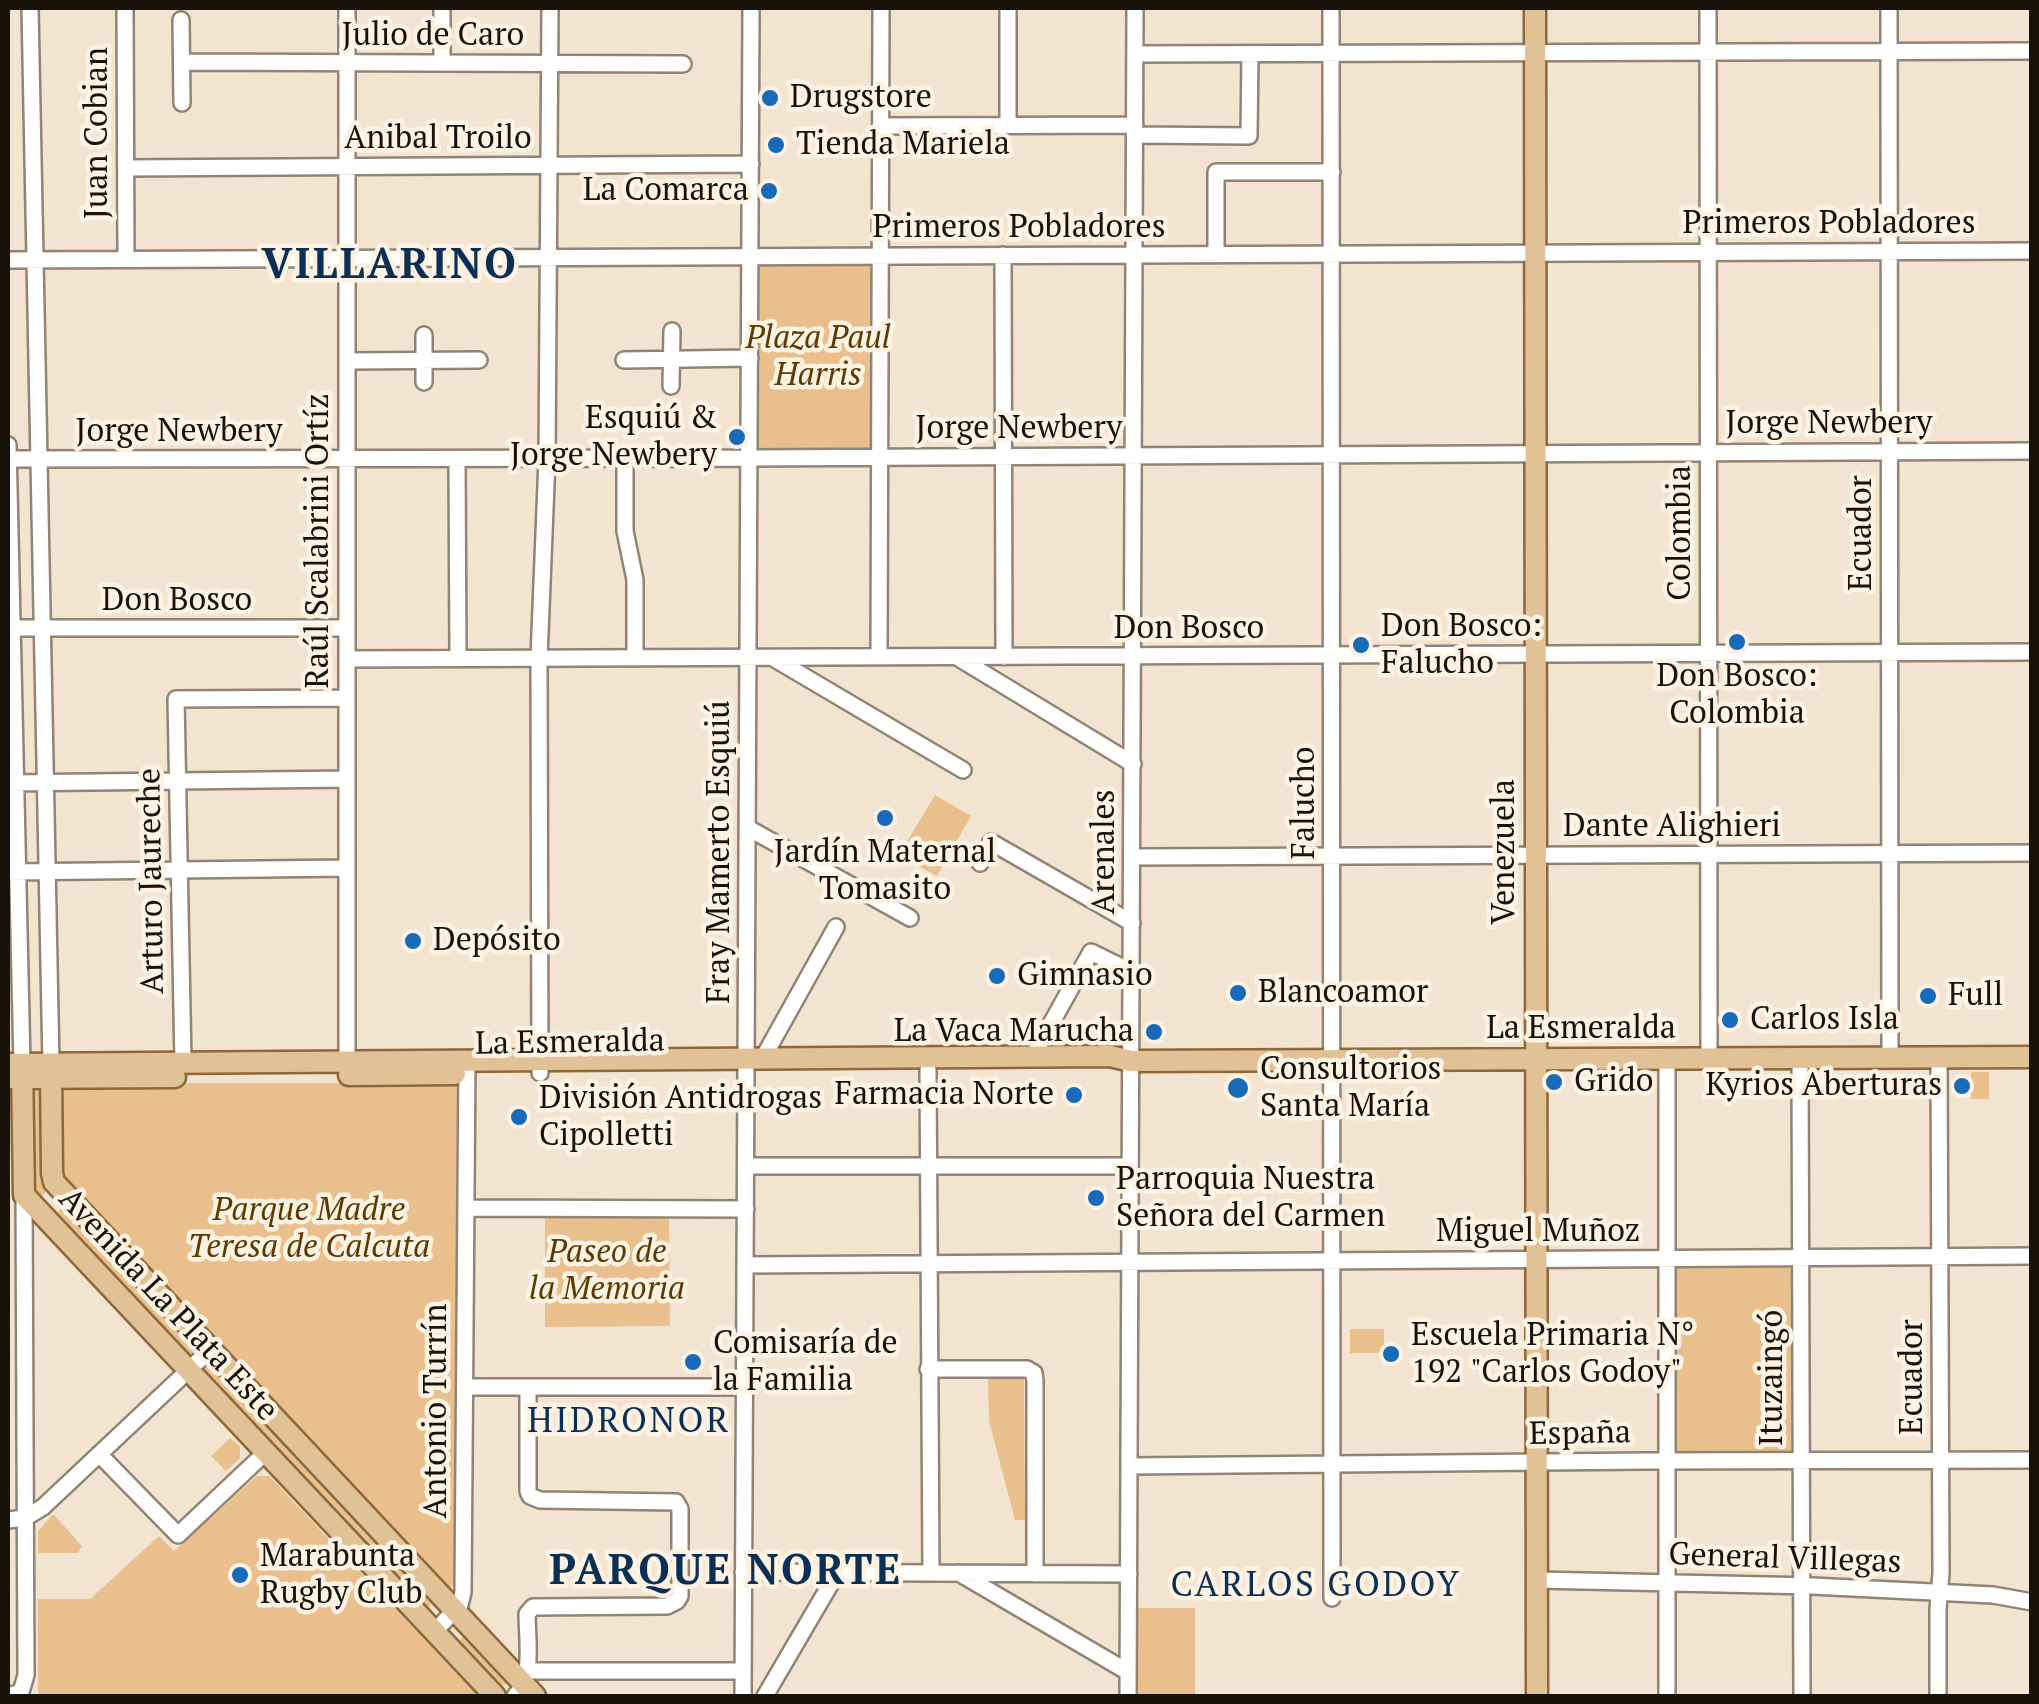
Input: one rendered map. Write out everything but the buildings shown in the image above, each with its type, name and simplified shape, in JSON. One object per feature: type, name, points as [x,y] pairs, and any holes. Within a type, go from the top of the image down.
[{"type":"main road","name":"Venezuela","points":[[1536,8],[1537,1696]]},
{"type":"main road","name":"La Esmeralda","points":[[15,1071],[1034,1056],[1110,1056],[1131,1061],[2032,1057]]},
{"type":"main road","name":"La Esmeralda","points":[[752,1062],[928,1069],[1110,1067],[1131,1061]]},
{"type":"main road","name":"La Esmeralda","points":[[51,1071],[183,1063],[347,1068]]},
{"type":"main road","name":"Avenida La Plata Este","points":[[15,1071],[26,1198],[495,1696]]},
{"type":"main road","name":"Avenida La Plata Este","points":[[51,1071],[54,1182],[525,1687]]},
{"type":"main road","points":[[26,1198],[37,1204],[48,1200],[52,1173]]},
{"type":"street","name":"Avenida La Plata Este","points":[[30,8],[51,1071]]},
{"type":"street","name":"Juan Cobian","points":[[125,8],[126,259]]},
{"type":"street","name":"Raúl Scalabrini Ortíz","points":[[347,8],[347,1068]]},
{"type":"street","points":[[442,8],[442,63]]},
{"type":"street","points":[[540,1066],[539,658],[548,458],[550,8]]},
{"type":"street","name":"Fray Mamerto Esquiú","points":[[742,1696],[746,1166],[752,1062],[748,828],[751,8]]},
{"type":"street","points":[[879,657],[881,8]]},
{"type":"street","points":[[1008,8],[1008,126]]},
{"type":"street","name":"Arenales","points":[[1128,1696],[1136,8]]},
{"type":"street","name":"Falucho","points":[[1332,8],[1332,1598]]},
{"type":"street","name":"Colombia","points":[[1708,8],[1709,1059]]},
{"type":"street","name":"Ecuador","points":[[1889,8],[1890,1058]]},
{"type":"street","points":[[181,20],[182,103]]},
{"type":"street","points":[[1135,54],[2032,52]]},
{"type":"street","points":[[881,126],[1008,126],[1250,136],[1250,54]]},
{"type":"street","name":"Julio de Caro","points":[[182,62],[683,64]]},
{"type":"street","name":"Anibal Troilo","points":[[126,168],[750,164]]},
{"type":"street","points":[[1216,254],[1216,172],[1332,172]]},
{"type":"street","name":"Primeros Pobladores","points":[[8,260],[2032,251]]},
{"type":"street","points":[[1004,256],[1004,656]]},
{"type":"street","points":[[671,386],[672,331]]},
{"type":"street","points":[[424,335],[424,382]]},
{"type":"street","points":[[624,360],[750,358]]},
{"type":"street","points":[[347,361],[479,360]]},
{"type":"street","name":"Avenida La Plata Este","points":[[8,446],[15,1071]]},
{"type":"street","name":"Jorge Newbery","points":[[8,460],[2032,451]]},
{"type":"street","points":[[625,458],[626,530],[635,580],[635,657]]},
{"type":"street","points":[[457,459],[458,658]]},
{"type":"street","name":"Don Bosco","points":[[10,628],[347,628]]},
{"type":"street","name":"Don Bosco","points":[[347,658],[2032,652]]},
{"type":"street","points":[[770,657],[963,770]]},
{"type":"street","points":[[956,657],[1133,764]]},
{"type":"street","name":"Arturo Jaureche","points":[[183,1063],[176,699],[347,698]]},
{"type":"street","points":[[12,783],[347,780]]},
{"type":"street","points":[[748,828],[910,918]]},
{"type":"street","points":[[980,863],[991,842],[1132,923]]},
{"type":"street","name":"Dante Alighieri","points":[[1132,857],[2032,852]]},
{"type":"street","points":[[13,872],[347,868]]},
{"type":"street","points":[[752,1062],[836,927]]},
{"type":"street","points":[[1034,1056],[1092,952],[1132,972]]},
{"type":"street","name":"Ituzaingó","points":[[1800,1058],[1802,1696]]},
{"type":"street","name":"Ecuador","points":[[1938,1696],[1939,1058]]},
{"type":"street","points":[[1667,1059],[1668,1696]]},
{"type":"street","name":"Antonio Turrín","points":[[456,1610],[463,1592],[468,1067]]},
{"type":"street","points":[[928,1069],[931,1573]]},
{"type":"street","points":[[746,1166],[1130,1166]]},
{"type":"street","points":[[14,1694],[26,1675],[25,1518],[16,1285],[26,1198]]},
{"type":"street","points":[[466,1208],[746,1208]]},
{"type":"street","name":"Miguel Muñoz","points":[[746,1265],[2032,1256]]},
{"type":"street","points":[[8,1520],[37,1512],[211,1349]]},
{"type":"street","points":[[928,1369],[1027,1369],[1034,1374],[1035,1574]]},
{"type":"street","points":[[465,1387],[745,1386]]},
{"type":"street","points":[[528,1387],[530,1496],[540,1500],[676,1502],[680,1509],[680,1596],[667,1606],[532,1608],[527,1614],[525,1687],[743,1671]]},
{"type":"street","points":[[99,1454],[178,1535],[266,1452]]},
{"type":"street","name":"España","points":[[1129,1466],[2032,1460]]},
{"type":"street","points":[[744,1572],[1129,1574]]},
{"type":"street","points":[[766,1696],[837,1573]]},
{"type":"street","points":[[959,1573],[1128,1672]]},
{"type":"street","name":"General Villegas","points":[[1537,1580],[1993,1594],[2032,1602]]},
{"type":"street","points":[[434,1632],[456,1610]]},
{"type":"green space","name":"Plaza Paul Harris","points":[[758,266],[878,266],[878,449],[758,449]]},
{"type":"green space","points":[[935,795],[971,816],[937,876],[899,855]]},
{"type":"green space","points":[[1971,1072],[1989,1072],[1989,1099],[1971,1099]]},
{"type":"green space","name":"Parque Madre Teresa de Calcuta","points":[[61,1085],[457,1085],[451,1588],[447,1589],[60,1175]]},
{"type":"green space","points":[[39,1089],[45,1095],[47,1190],[42,1196],[33,1194],[32,1092]]},
{"type":"green space","points":[[65,1208],[196,1348],[193,1355],[186,1357],[56,1216]]},
{"type":"green space","name":"Paseo de la Memoria","points":[[669,1217],[670,1326],[545,1327],[545,1218]]},
{"type":"green space","points":[[1676,1267],[1791,1267],[1792,1451],[1677,1451]]},
{"type":"green space","points":[[1350,1329],[1384,1329],[1384,1353],[1350,1353]]},
{"type":"green space","points":[[211,1363],[432,1597],[430,1607],[425,1609],[201,1372],[205,1364]]},
{"type":"green space","points":[[1024,1376],[1025,1520],[1015,1520],[989,1421],[988,1377]]},
{"type":"green space","points":[[230,1438],[240,1447],[240,1458],[226,1471],[211,1456]]},
{"type":"green space","name":"Marabunta Rugby Club","points":[[257,1476],[269,1476],[478,1696],[38,1696],[38,1599],[90,1599],[159,1536],[174,1551]]},
{"type":"green space","points":[[53,1514],[82,1546],[78,1553],[38,1553],[38,1531]]},
{"type":"green space","points":[[1138,1608],[1195,1608],[1195,1696],[1138,1696]]},
{"type":"green space","points":[[465,1636],[508,1681],[505,1685],[498,1687],[459,1647]]},
{"type":"place","name":"Drugstore","points":[[770,98]]},
{"type":"place","name":"Tienda Mariela","points":[[776,145]]},
{"type":"place","name":"La Comarca","points":[[769,191]]},
{"type":"place","name":"Esquiú & Jorge Newbery","points":[[737,437]]},
{"type":"place","name":"Don Bosco: Colombia","points":[[1737,642]]},
{"type":"place","name":"Don Bosco: Falucho","points":[[1361,645]]},
{"type":"place","name":"Jardín Maternal Tomasito","points":[[885,818]]},
{"type":"place","name":"Depósito","points":[[413,941]]},
{"type":"place","name":"Gimnasio","points":[[997,976]]},
{"type":"place","name":"Blancoamor","points":[[1238,993]]},
{"type":"place","name":"Full","points":[[1928,996]]},
{"type":"place","name":"Carlos Isla","points":[[1730,1020]]},
{"type":"place","name":"La Vaca Marucha","points":[[1154,1032]]},
{"type":"place","name":"Grido","points":[[1554,1082]]},
{"type":"place","name":"Kyrios Aberturas","points":[[1962,1086]]},
{"type":"place","name":"Consultorios Santa María","points":[[1238,1088]]},
{"type":"place","name":"Farmacia Norte","points":[[1074,1095]]},
{"type":"place","name":"División Antidrogas Cipolletti","points":[[519,1117]]},
{"type":"place","name":"Parroquia Nuestra Señora del Carmen","points":[[1096,1198]]},
{"type":"place","name":"Escuela Primaria N° 192 \"Carlos Godoy\"","points":[[1391,1354]]},
{"type":"place","name":"Comisaría de la Familia","points":[[693,1362]]},
{"type":"place","name":"Marabunta Rugby Club","points":[[240,1575]]},
{"type":"district","name":"VILLARINO","points":[[390,266]]},
{"type":"district","name":"HIDRONOR","points":[[629,1422]]},
{"type":"district","name":"PARQUE NORTE","points":[[726,1572]]},
{"type":"district","name":"CARLOS GODOY","points":[[1316,1586]]}]
